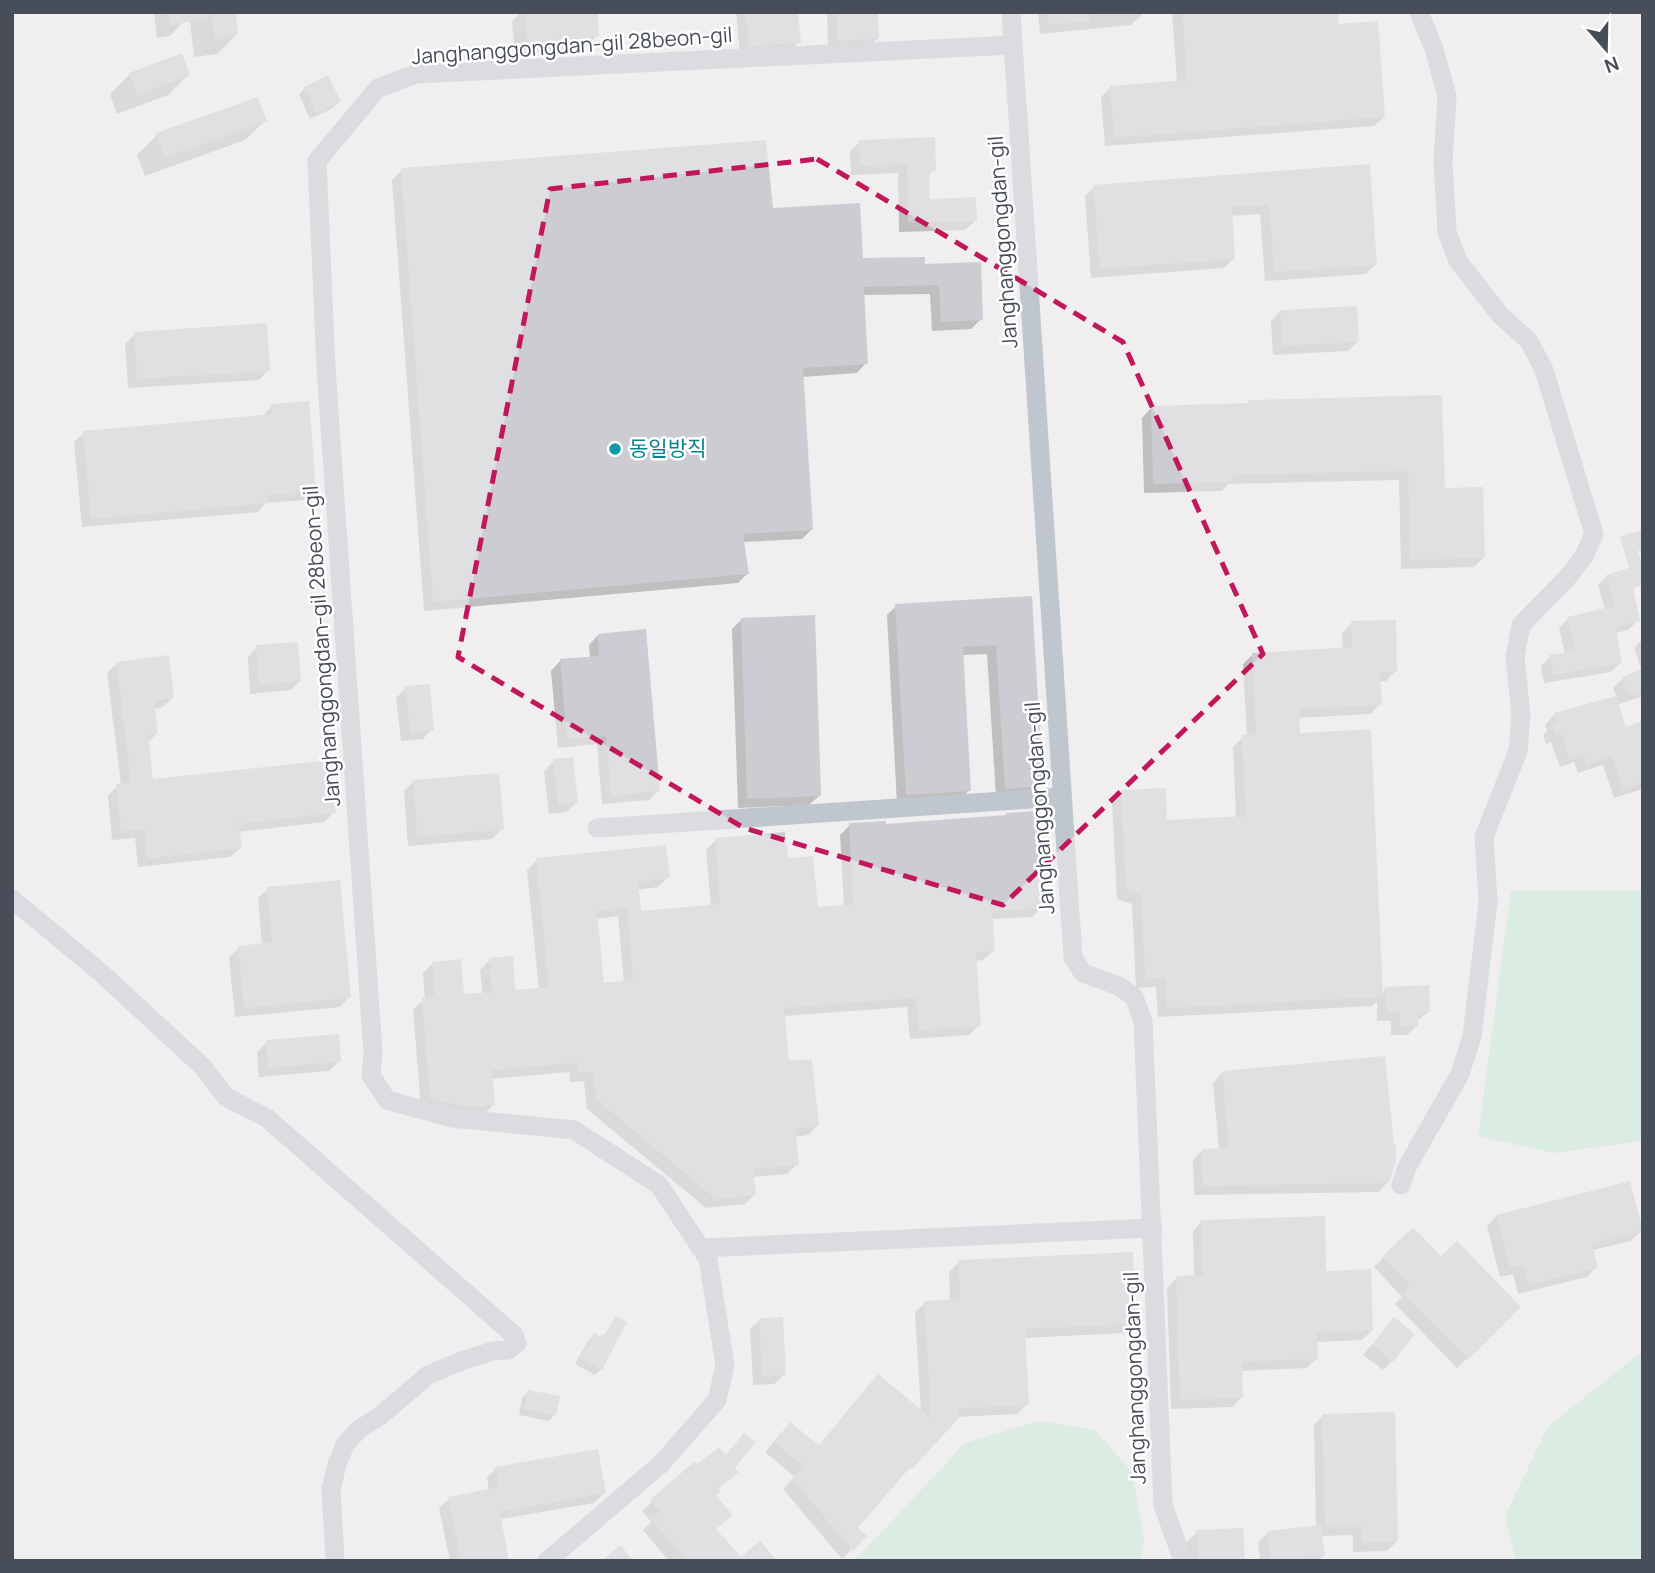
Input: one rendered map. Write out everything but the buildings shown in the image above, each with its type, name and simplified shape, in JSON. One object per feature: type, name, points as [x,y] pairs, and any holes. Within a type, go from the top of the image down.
[{"type":"street","name":"Janghanggongdan-gil","points":[[1011,12],[1073,958],[1083,973],[1119,986],[1134,997],[1143,1021],[1163,1505],[1183,1561]]},
{"type":"street","points":[[1401,1185],[1407,1167],[1460,1074],[1472,1036],[1488,902],[1484,837],[1518,751],[1521,715],[1515,657],[1521,625],[1567,578],[1584,556],[1594,534],[1545,370],[1530,341],[1501,316],[1458,261],[1447,232],[1443,161],[1447,96],[1434,49],[1419,12]]},
{"type":"street","name":"Janghanggongdan-gil 28beon-gil","points":[[547,1561],[662,1464],[717,1400],[725,1365],[708,1259],[659,1185],[574,1130],[452,1118],[421,1111],[387,1100],[371,1075],[373,1053],[326,368],[317,161],[378,88],[416,74],[1013,45]]},
{"type":"street","points":[[597,828],[1062,797]]},
{"type":"street","points":[[12,899],[100,972],[202,1066],[226,1097],[267,1118],[514,1335],[517,1343],[508,1350],[493,1351],[464,1360],[428,1375],[380,1416],[358,1430],[345,1444],[331,1490],[335,1561]]},
{"type":"street","points":[[700,1248],[1153,1228]]},
{"type":"highlighted area","points":[[817,159],[1123,342],[1263,654],[1003,905],[744,828],[458,657],[550,189]]},
{"type":"green space","points":[[1511,891],[1643,891],[1643,1141],[1553,1153],[1478,1136]]},
{"type":"green space","points":[[1643,1351],[1643,1561],[1516,1561],[1505,1516],[1548,1426]]},
{"type":"green space","points":[[1038,1421],[1095,1430],[1132,1472],[1144,1539],[1140,1561],[852,1561],[965,1443]]},
{"type":"place","name":"동일방직","points":[[615,449]]}]
